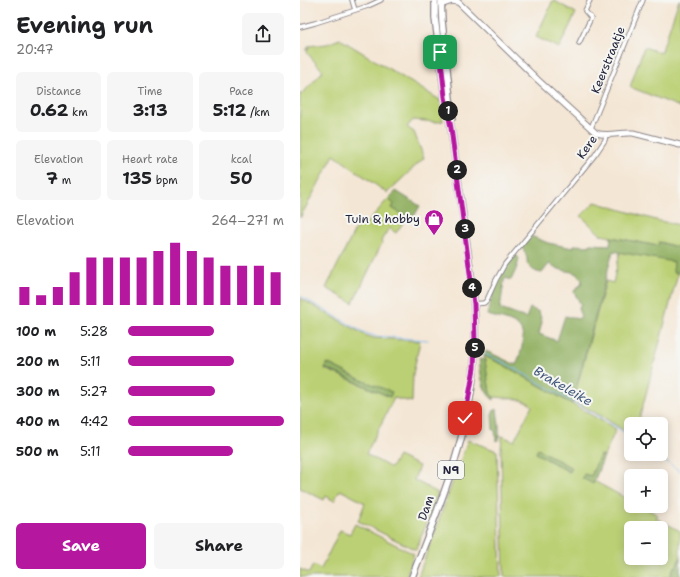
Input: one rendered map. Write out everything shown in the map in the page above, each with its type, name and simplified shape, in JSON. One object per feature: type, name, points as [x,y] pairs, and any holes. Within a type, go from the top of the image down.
[{"type":"main road","name":"N9","points":[[435,0],[435,18],[443,52],[452,121],[451,128],[474,304]]},
{"type":"main road","name":"N9","points":[[441,3],[442,45]]},
{"type":"main road","name":"Dam","points":[[412,577],[460,443],[474,368],[474,304]]},
{"type":"street","points":[[352,0],[355,10]]},
{"type":"street","points":[[300,27],[355,10],[381,0]]},
{"type":"street","points":[[579,43],[591,18],[585,11],[590,0]]},
{"type":"street","name":"Keerstraatje","points":[[591,128],[643,0]]},
{"type":"street","name":"Kere","points":[[441,3],[457,1],[538,80],[596,133],[606,135],[605,140],[595,155],[505,264],[484,304],[474,304]]},
{"type":"street","points":[[606,135],[633,133],[680,145]]},
{"type":"green space","points":[[553,0],[576,13],[559,48],[536,37]]},
{"type":"green space","points":[[679,0],[680,107],[630,87],[644,47],[661,53]]},
{"type":"green space","points":[[340,39],[440,100],[443,121],[413,120],[407,127],[414,132],[424,158],[387,193],[334,155],[300,218],[300,93],[302,94],[323,71],[308,54],[306,49],[309,49],[308,46],[327,44]]},
{"type":"green space","points":[[396,191],[420,206],[413,218],[407,214],[405,216],[392,208],[394,204],[388,199]]},
{"type":"green space","points":[[388,199],[395,204],[392,208],[405,216],[403,219],[405,220],[396,233],[389,228],[381,241],[382,243],[353,303],[326,288],[359,222],[365,225]]},
{"type":"green space","points":[[595,202],[659,221],[680,225],[680,248],[660,242],[658,246],[601,235],[581,216]]},
{"type":"green space","points":[[531,236],[548,243],[573,248],[574,245],[610,245],[611,237],[658,246],[659,242],[680,248],[680,270],[678,273],[673,272],[674,262],[613,251],[572,404],[502,364],[484,356],[486,351],[516,365],[520,355],[523,337],[519,328],[509,321],[487,315],[494,288],[515,254],[519,258],[518,264],[511,280],[505,278],[500,309],[526,318],[530,308],[539,312],[542,322],[539,334],[557,341],[565,316],[578,319],[581,316],[578,309],[581,305],[574,292],[576,288],[581,285],[582,280],[575,273],[560,270],[549,264],[542,273],[532,269],[527,264],[527,257],[522,247]]},
{"type":"green space","points":[[620,252],[675,262],[673,272],[678,273],[640,417],[624,417],[624,430],[573,401],[606,281],[613,283]]},
{"type":"green space","points":[[300,298],[367,336],[374,338],[420,341],[413,374],[412,402],[394,398],[366,454],[391,468],[398,456],[419,466],[414,480],[438,493],[416,550],[358,521],[365,503],[340,490],[334,501],[326,496],[324,500],[300,488]],"holes":[[[327,363],[390,397],[325,369]]]},
{"type":"green space","points":[[484,356],[502,364],[616,429],[604,456],[600,455],[591,477],[593,484],[594,481],[624,497],[624,513],[654,513],[658,515],[656,518],[662,521],[624,521],[624,565],[668,565],[668,524],[680,531],[680,558],[670,577],[504,577],[502,436],[514,441],[532,406],[525,401],[494,397],[490,393]],"holes":[[[538,449],[571,468],[569,472],[536,453]]]},
{"type":"green space","points":[[479,359],[485,360],[490,393],[494,397],[494,400],[486,392],[484,387]]},
{"type":"green space","points":[[327,363],[359,379],[392,392],[390,397],[325,368]]},
{"type":"green space","points":[[497,409],[499,426],[498,441],[496,440],[495,430],[493,430],[492,415],[494,410]]},
{"type":"green space","points":[[468,440],[497,451],[501,577],[418,577]]},
{"type":"green space","points":[[538,449],[572,468],[570,472],[536,453]]},
{"type":"green space","points":[[600,455],[604,456],[593,484],[582,478],[584,474],[591,476]]},
{"type":"green space","points":[[355,524],[414,554],[406,577],[300,577],[300,569],[309,573],[313,565],[321,569],[340,530],[350,534]]},
{"type":"green space","points":[[680,558],[680,577],[670,577],[674,567],[676,567]]},
{"type":"waterway","name":"Brakeleike","points":[[300,296],[365,333],[375,336],[428,340]]},
{"type":"waterway","name":"Brakeleike","points":[[484,354],[505,363],[624,432]]},
{"type":"waterway","name":"Brakeleike","points":[[665,461],[680,471]]},
{"type":"place","name":"Tuin & hobby","points":[[434,236]]},
{"type":"route","points":[[440,52],[474,304],[474,368],[465,418]]}]
